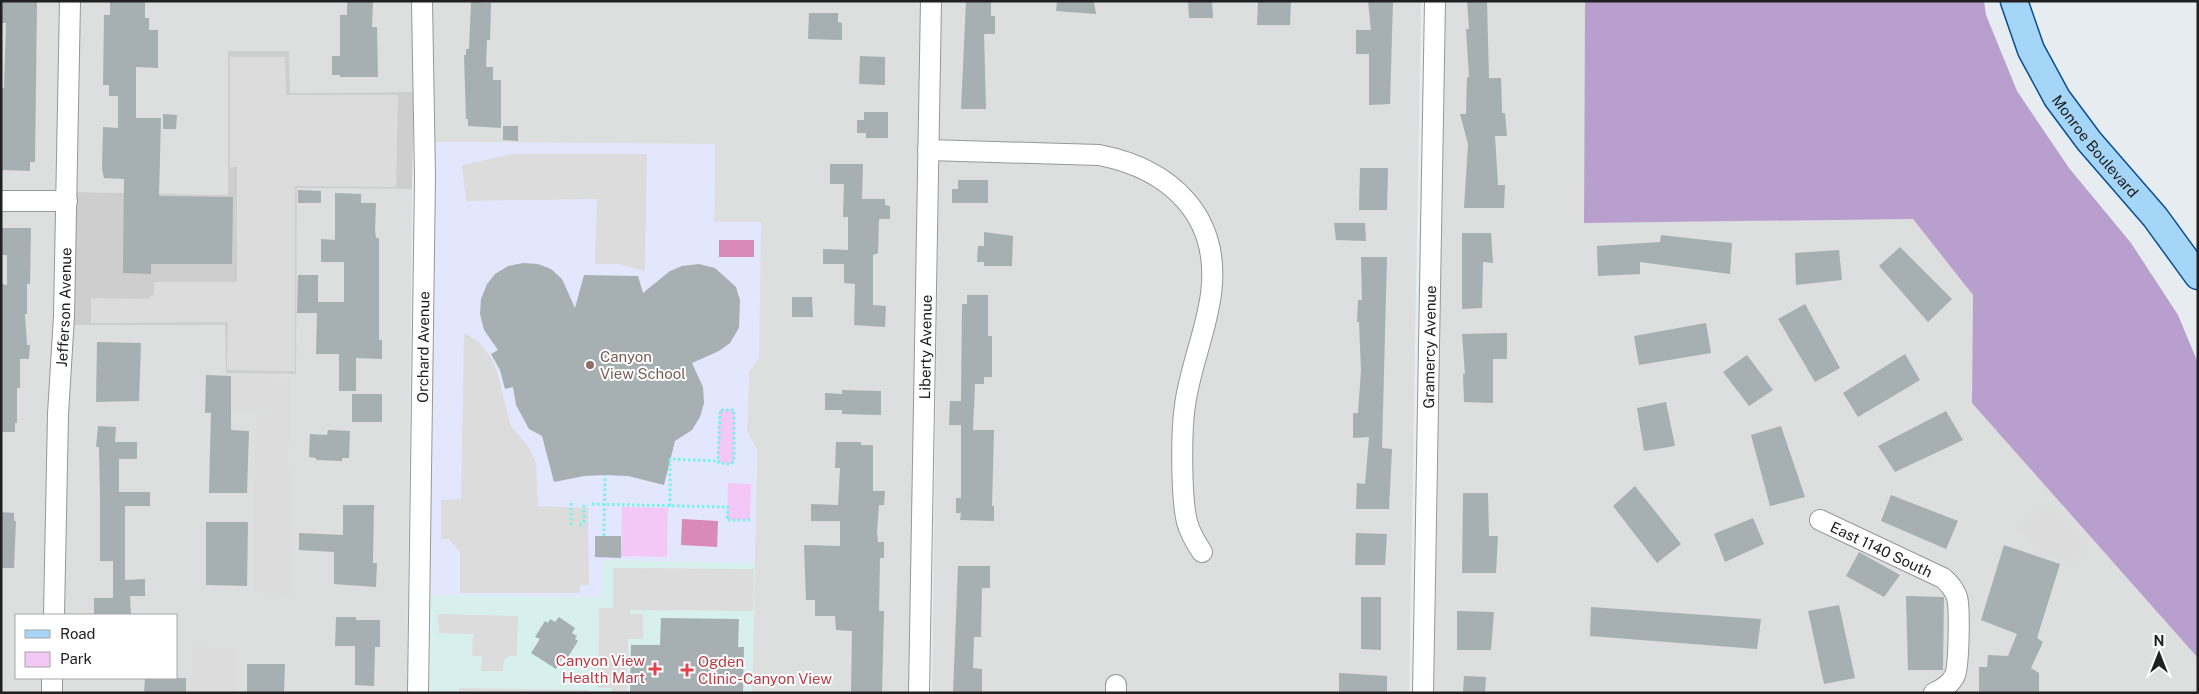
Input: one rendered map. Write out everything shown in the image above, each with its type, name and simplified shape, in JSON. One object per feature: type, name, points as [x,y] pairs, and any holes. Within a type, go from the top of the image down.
[{"type":"main road","name":"Monroe Boulevard","points":[[2014,1],[2031,50],[2057,98],[2088,141],[2155,217],[2198,276]]},
{"type":"street","name":"Jefferson Avenue","points":[[54,614],[58,414],[64,316],[67,201],[70,1]]},
{"type":"street","name":"Orchard Avenue","points":[[418,693],[425,177],[422,1]]},
{"type":"street","name":"Liberty Avenue","points":[[920,693],[931,1]]},
{"type":"street","name":"Gramercy Avenue","points":[[1423,693],[1434,1]]},
{"type":"street","points":[[928,150],[1089,155],[1122,160],[1172,185],[1197,214],[1211,264],[1211,294],[1185,405],[1184,487],[1186,521],[1192,538],[1202,552]]},
{"type":"street","points":[[1,201],[67,201]]},
{"type":"street","name":"East 1140 South","points":[[1820,520],[1943,578],[1956,596],[1957,666],[1955,676],[1948,686],[1934,693]]},
{"type":"street","points":[[52,679],[52,693]]},
{"type":"path","points":[[670,506],[670,459],[718,460],[719,463],[731,464],[734,460],[734,410],[720,410],[718,460]]},
{"type":"path","points":[[604,536],[605,475]]},
{"type":"path","points":[[571,503],[571,526]]},
{"type":"path","points":[[580,526],[584,521],[584,504]]},
{"type":"path","points":[[592,504],[728,507],[727,520],[750,520]]},
{"type":"shaded area","points":[[1,1],[414,1],[414,92],[289,93],[228,51],[228,195],[74,192],[74,325],[226,325],[226,373],[295,374],[297,188],[412,189],[407,693],[1,693]]},
{"type":"shaded area","points":[[430,1],[921,1],[911,693],[752,693],[757,450],[747,431],[749,372],[761,223],[714,222],[715,144],[429,142]]},
{"type":"shaded area","points":[[941,1],[1421,1],[1409,693],[932,693]]},
{"type":"shaded area","points":[[1444,1],[1585,1],[1584,223],[1913,219],[1973,295],[1972,403],[2198,658],[2198,693],[1432,693]]},
{"type":"shaded area","points":[[1585,1],[1984,1],[1986,15],[2017,91],[2069,168],[2131,243],[2178,315],[2198,363],[2198,658],[1972,403],[1973,295],[1913,219],[1584,223]]},
{"type":"shaded area","points":[[228,51],[289,51],[290,93],[414,92],[412,189],[297,188],[296,374],[226,373],[225,325],[74,325],[74,192],[228,195]]},
{"type":"shaded area","points":[[230,57],[285,57],[286,95],[398,95],[396,187],[295,186],[295,371],[227,370],[228,322],[91,323],[91,298],[148,299],[154,294],[154,282],[237,282],[237,167],[230,167]]},
{"type":"shaded area","name":"Canyon View School","points":[[429,142],[715,144],[714,222],[761,222],[759,358],[749,372],[747,431],[757,450],[755,563],[603,560],[602,597],[425,595]]},
{"type":"shaded area","points":[[513,154],[647,154],[645,271],[618,264],[595,264],[597,199],[466,201],[462,165]]},
{"type":"shaded area","points":[[719,240],[754,240],[754,257],[719,257]]},
{"type":"shaded area","points":[[464,333],[479,342],[492,359],[511,426],[529,448],[536,463],[538,506],[588,508],[589,585],[580,585],[580,593],[460,593],[460,552],[449,539],[441,539],[441,500],[461,499]]},
{"type":"shaded area","points":[[231,376],[291,377],[288,466],[293,483],[291,595],[254,592],[256,415],[272,415],[272,411],[231,411]]},
{"type":"shaded area","points":[[2047,502],[2088,547],[2067,569],[2053,553],[2043,561],[2018,529]]},
{"type":"shaded area","points":[[682,519],[718,521],[717,547],[681,545]]},
{"type":"shaded area","points":[[603,560],[755,563],[752,693],[425,693],[425,595],[602,597]]},
{"type":"shaded area","points":[[613,568],[754,569],[753,611],[630,610],[630,614],[643,614],[643,639],[628,639],[627,693],[612,693],[612,688],[598,688],[599,608],[613,608]]},
{"type":"shaded area","points":[[438,614],[518,616],[517,656],[509,656],[504,660],[503,671],[481,671],[482,656],[472,656],[473,634],[439,633]]},
{"type":"shaded area","points":[[192,647],[237,648],[236,693],[192,693]]},
{"type":"shaded area","points":[[459,688],[588,690],[588,693],[459,693]]},
{"type":"green space","points":[[721,409],[732,409],[735,412],[734,461],[731,464],[718,461],[719,412]]},
{"type":"green space","points":[[728,483],[751,484],[750,520],[727,520]]},
{"type":"green space","points":[[622,507],[668,508],[667,557],[621,556]]},
{"type":"building","points":[[110,1],[145,1],[145,18],[149,18],[149,30],[158,30],[158,68],[136,67],[136,118],[161,118],[159,196],[233,197],[232,264],[151,264],[151,274],[123,273],[124,179],[104,178],[102,169],[103,127],[118,128],[118,96],[109,96],[109,85],[103,85],[104,15],[110,15]]},
{"type":"building","points":[[347,1],[373,1],[372,27],[377,27],[378,77],[340,77],[340,75],[332,75],[332,56],[340,56],[340,15],[347,15]]},
{"type":"building","points":[[966,1],[991,1],[991,16],[995,16],[995,34],[984,34],[986,109],[961,109]]},
{"type":"building","points":[[1057,1],[1094,1],[1096,14],[1056,11]]},
{"type":"building","points":[[1188,1],[1212,1],[1213,18],[1189,18]]},
{"type":"building","points":[[1258,1],[1291,1],[1290,25],[1257,25]]},
{"type":"building","points":[[1368,1],[1393,1],[1390,104],[1369,105],[1369,54],[1356,54],[1356,30],[1371,30]]},
{"type":"building","points":[[1467,1],[1487,1],[1489,78],[1501,78],[1502,113],[1505,113],[1507,136],[1495,136],[1498,185],[1505,185],[1504,208],[1464,208],[1468,144],[1460,114],[1466,114],[1467,77],[1469,77],[1466,29],[1469,29]]},
{"type":"building","points":[[1,2],[37,2],[35,162],[30,162],[30,171],[1,170],[1,88],[4,88],[6,23],[1,23]]},
{"type":"building","points":[[471,2],[491,3],[490,40],[487,40],[486,67],[493,67],[493,80],[501,80],[501,128],[468,126],[468,119],[466,119],[464,55],[466,55],[466,49],[469,49]]},
{"type":"building","points":[[809,13],[838,13],[838,22],[842,23],[842,40],[808,39]]},
{"type":"building","points":[[860,56],[885,57],[885,85],[859,84]]},
{"type":"building","points":[[864,112],[888,112],[888,138],[866,138],[866,133],[857,133],[857,120],[864,120]]},
{"type":"building","points":[[163,114],[177,115],[176,129],[163,129]]},
{"type":"building","points":[[503,126],[518,126],[518,141],[503,140]]},
{"type":"building","points":[[830,164],[863,164],[862,199],[885,199],[885,205],[890,206],[890,219],[879,219],[878,253],[873,255],[873,305],[886,306],[885,327],[854,325],[855,284],[844,283],[844,264],[823,264],[823,249],[848,250],[848,217],[843,217],[844,184],[830,184]]},
{"type":"building","points":[[1360,168],[1388,168],[1387,210],[1359,210]]},
{"type":"building","points":[[958,180],[988,180],[988,203],[952,203],[952,189],[958,189]]},
{"type":"building","points":[[298,190],[321,191],[321,203],[298,203]]},
{"type":"building","points":[[335,193],[361,194],[361,203],[376,203],[375,231],[376,238],[379,238],[379,340],[382,340],[382,359],[356,358],[356,391],[339,391],[339,354],[316,354],[317,313],[297,313],[298,275],[318,275],[318,302],[344,302],[344,262],[321,262],[321,239],[335,240]]},
{"type":"building","points":[[1334,223],[1365,223],[1366,241],[1336,240]]},
{"type":"building","points":[[1,228],[31,228],[30,284],[27,284],[27,314],[25,314],[27,345],[30,345],[29,359],[20,359],[20,388],[17,388],[17,423],[15,423],[15,432],[1,432],[1,284],[7,285],[7,255],[1,255]]},
{"type":"building","points":[[984,232],[1013,236],[1012,266],[984,266],[984,262],[977,262],[978,246],[984,246]]},
{"type":"building","points":[[1462,233],[1491,233],[1493,263],[1483,262],[1482,308],[1462,309]]},
{"type":"building","points":[[1661,235],[1732,243],[1730,274],[1640,262],[1640,274],[1598,276],[1597,246],[1660,242]]},
{"type":"building","points":[[1900,247],[1952,299],[1928,322],[1879,266]]},
{"type":"building","points":[[1839,250],[1842,280],[1796,285],[1795,253]]},
{"type":"building","points":[[1361,257],[1387,257],[1382,448],[1392,449],[1389,509],[1356,509],[1357,483],[1365,484],[1369,437],[1353,438],[1353,413],[1358,413],[1361,370],[1359,322],[1357,322],[1358,300],[1362,300]]},
{"type":"building","name":"Canyon View School","points":[[523,263],[538,264],[551,269],[562,279],[575,308],[584,275],[638,276],[643,293],[670,271],[682,266],[699,264],[715,268],[736,287],[740,300],[739,328],[730,343],[719,351],[692,363],[703,387],[704,403],[700,417],[692,430],[675,441],[664,485],[628,476],[605,475],[584,476],[554,482],[542,436],[529,429],[516,405],[513,387],[505,389],[500,370],[491,354],[498,350],[484,330],[480,314],[481,299],[487,284],[495,274],[508,266]]},
{"type":"building","points":[[967,295],[988,295],[988,336],[992,336],[992,377],[984,377],[984,384],[975,384],[973,430],[994,430],[992,506],[994,506],[994,521],[960,520],[961,513],[956,513],[956,498],[961,498],[961,425],[949,425],[950,401],[961,401],[962,304],[967,304]]},
{"type":"building","points":[[792,297],[812,297],[813,317],[792,317]]},
{"type":"building","points":[[1805,304],[1840,368],[1815,382],[1778,319]]},
{"type":"building","points":[[1706,323],[1711,353],[1639,365],[1634,336]]},
{"type":"building","points":[[1507,333],[1507,359],[1493,359],[1493,403],[1464,402],[1463,374],[1465,374],[1462,334]]},
{"type":"building","points":[[97,342],[141,343],[139,401],[96,402]]},
{"type":"building","points":[[1905,354],[1920,380],[1858,417],[1843,393]]},
{"type":"building","points":[[1747,355],[1773,390],[1749,406],[1723,372]]},
{"type":"building","points":[[206,375],[231,376],[231,430],[249,431],[247,493],[209,493],[211,413],[205,413]]},
{"type":"building","points":[[842,390],[881,391],[881,415],[842,414],[842,410],[825,410],[825,393],[842,394]]},
{"type":"building","points":[[352,394],[382,394],[382,422],[352,422]]},
{"type":"building","points":[[1666,402],[1675,446],[1644,451],[1637,408]]},
{"type":"building","points":[[1946,411],[1963,440],[1895,472],[1878,446]]},
{"type":"building","points":[[98,426],[116,427],[115,442],[137,442],[137,459],[119,459],[119,492],[150,492],[150,506],[125,506],[125,580],[145,579],[145,596],[130,596],[131,614],[94,614],[94,598],[113,598],[113,561],[100,561],[99,447],[96,447]]},
{"type":"building","points":[[1781,426],[1805,497],[1770,506],[1751,435]]},
{"type":"building","points":[[328,430],[350,431],[349,458],[342,458],[342,461],[316,460],[316,458],[309,457],[310,434],[327,435]]},
{"type":"building","points":[[836,442],[861,442],[861,445],[873,445],[873,491],[885,491],[884,505],[879,505],[877,532],[878,542],[884,542],[884,558],[880,558],[879,611],[884,611],[882,693],[851,693],[852,631],[836,630],[835,616],[815,616],[815,600],[806,600],[804,545],[840,546],[840,521],[811,521],[811,504],[838,505],[840,468],[835,468]]},
{"type":"building","points":[[1635,486],[1681,544],[1657,563],[1613,506]]},
{"type":"building","points":[[1463,493],[1488,493],[1489,536],[1498,536],[1496,573],[1462,573]]},
{"type":"building","points":[[1891,495],[1958,521],[1946,549],[1881,521]]},
{"type":"building","points":[[343,505],[374,505],[373,563],[377,563],[376,587],[334,584],[334,552],[299,550],[299,533],[343,535]]},
{"type":"building","points":[[1,512],[14,513],[14,521],[16,521],[14,568],[1,568]]},
{"type":"building","points":[[1753,518],[1764,544],[1725,562],[1714,534]]},
{"type":"building","points":[[206,522],[248,522],[247,586],[206,585]]},
{"type":"building","points":[[1356,533],[1387,534],[1385,565],[1355,565]]},
{"type":"building","points":[[595,536],[621,536],[621,558],[595,557]]},
{"type":"building","points":[[2004,545],[2060,564],[2037,638],[2043,642],[2031,668],[2039,673],[2039,693],[1979,693],[1979,667],[1987,667],[1988,655],[2008,656],[2017,634],[1981,620]]},
{"type":"building","points":[[1859,552],[1900,575],[1884,597],[1846,576]]},
{"type":"building","points":[[958,566],[990,566],[990,588],[982,588],[981,637],[974,637],[973,668],[982,669],[982,693],[953,693]]},
{"type":"building","points":[[1906,596],[1944,597],[1943,670],[1908,670]]},
{"type":"building","points":[[1361,597],[1381,597],[1381,650],[1361,649]]},
{"type":"building","points":[[1839,605],[1855,678],[1824,684],[1808,611]]},
{"type":"building","points":[[1591,607],[1761,619],[1757,649],[1590,636]]},
{"type":"building","points":[[1457,611],[1494,612],[1491,650],[1457,650]]},
{"type":"building","points":[[336,617],[356,617],[356,620],[380,620],[380,647],[375,647],[374,686],[355,685],[355,646],[335,646]]},
{"type":"building","points":[[559,617],[575,628],[572,633],[577,636],[575,639],[578,641],[568,657],[564,655],[556,669],[531,653],[540,639],[535,637],[545,621],[548,623],[550,619],[555,622]]},
{"type":"building","name":"Ogden Clinic-Canyon View","points":[[661,618],[739,619],[738,647],[744,647],[743,693],[630,693],[631,645],[660,645]]},
{"type":"building","points":[[247,664],[285,664],[284,693],[247,693]]},
{"type":"building","points":[[1339,673],[1387,676],[1387,693],[1339,693]]},
{"type":"building","points":[[1464,676],[1486,677],[1485,693],[1463,693]]},
{"type":"building","points":[[186,678],[186,693],[144,693],[145,679]]},
{"type":"place","name":"Canyon View School","points":[[590,365]]},
{"type":"place","name":"Canyon View Health Mart","points":[[655,669]]},
{"type":"place","name":"Ogden Clinic-Canyon View","points":[[687,670]]}]
